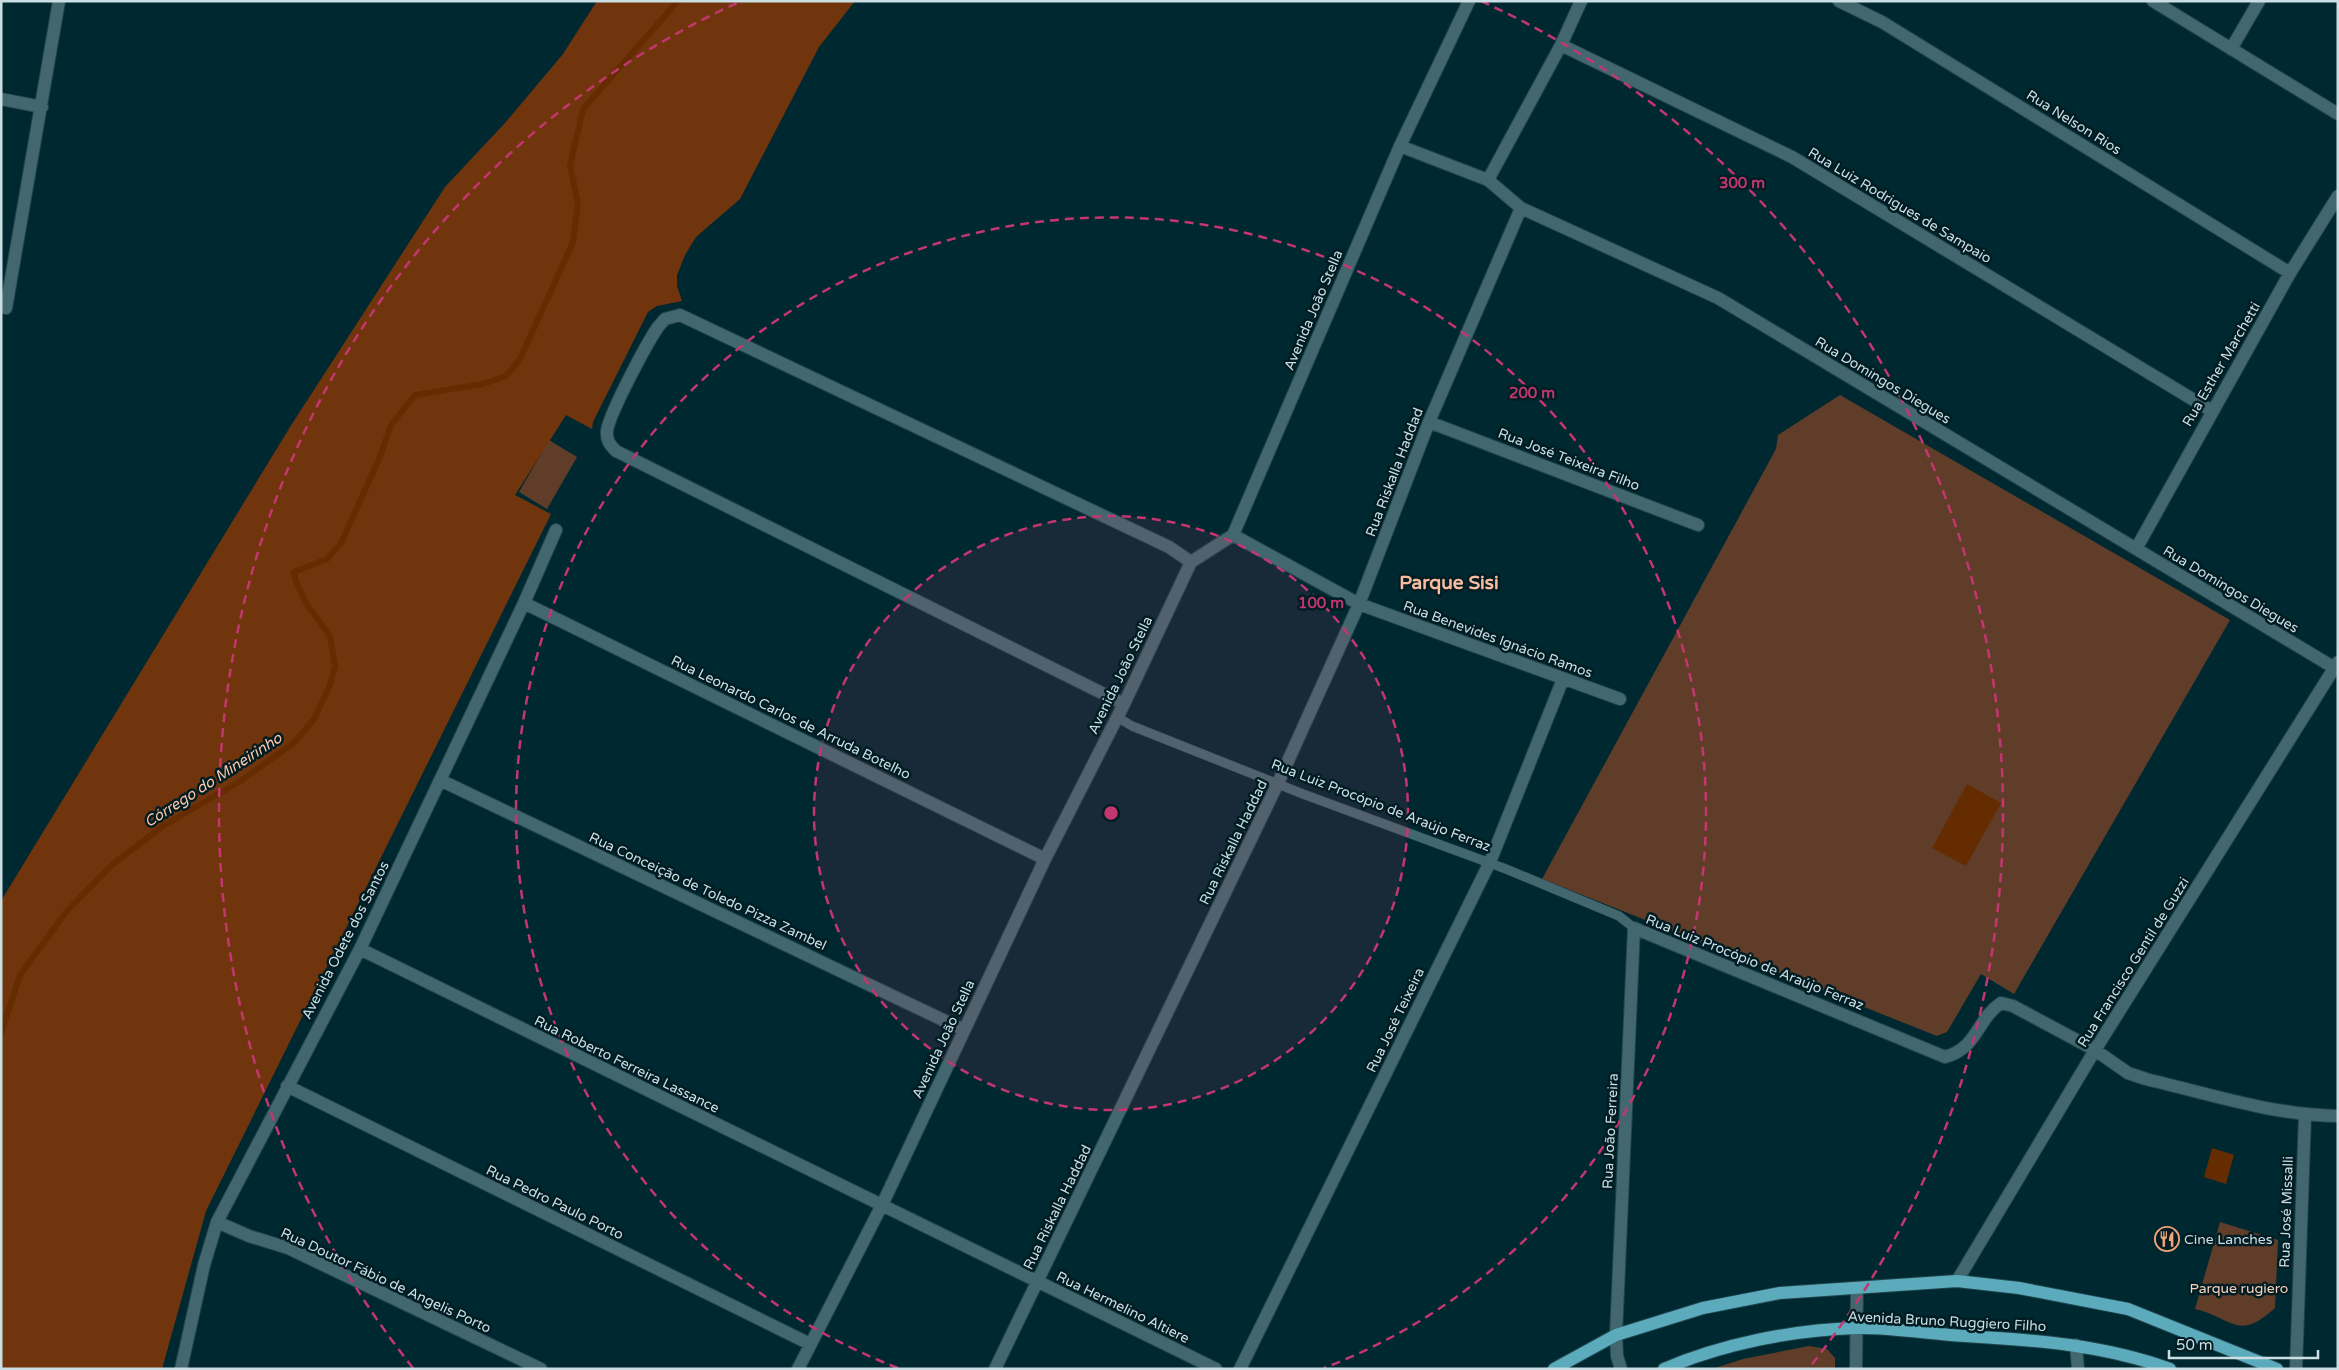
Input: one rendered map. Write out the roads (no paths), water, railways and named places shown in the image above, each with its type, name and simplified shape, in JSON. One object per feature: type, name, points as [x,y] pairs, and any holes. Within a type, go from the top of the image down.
[{"type":"main road","name":"Avenida Bruno Ruggiero Filho","points":[[1554,1369],[1616,1335],[1703,1308],[1770,1295],[1957,1281],[2019,1288],[2128,1309],[2277,1369]]},
{"type":"main road","name":"Avenida Bruno Ruggiero Filho","points":[[1664,1369],[1716,1351],[1780,1336],[1856,1328],[2076,1344],[2148,1361],[2170,1369]]},
{"type":"street","points":[[6,308],[59,1]]},
{"type":"street","name":"Avenida João Stella","points":[[1233,535],[1400,146],[1469,1]]},
{"type":"street","points":[[1488,180],[1562,45],[1582,1]]},
{"type":"street","name":"Rua Nelson Rios","points":[[1839,1],[1882,22],[2290,273]]},
{"type":"street","points":[[2153,1],[2338,114]]},
{"type":"street","points":[[2230,49],[2260,1]]},
{"type":"street","name":"Rua Luiz Rodrigues de Sampaio","points":[[1562,45],[1792,157],[2212,411]]},
{"type":"street","points":[[1,99],[42,107]]},
{"type":"street","name":"Rua Domingos Diegues","points":[[1400,146],[1488,180],[1521,208],[1718,298],[2136,550],[2336,667]]},
{"type":"street","name":"Rua Esther Marchetti","points":[[2136,550],[2290,273],[2338,196]]},
{"type":"street","name":"Rua Riskalla Haddad","points":[[995,1369],[1278,783],[1358,604],[1429,422],[1521,208]]},
{"type":"street","points":[[1124,704],[616,451],[609,443],[607,432],[614,410],[658,327],[665,319],[680,315],[1169,547],[1191,562],[1233,535]]},
{"type":"street","name":"Rua José Teixeira Filho","points":[[1429,422],[1698,525]]},
{"type":"street","name":"Avenida Odete dos Santos","points":[[181,1369],[204,1265],[217,1222],[360,949],[524,603],[556,530]]},
{"type":"street","name":"Rua Benevides Ignácio Ramos","points":[[1233,535],[1358,604],[1620,699]]},
{"type":"street","name":"Avenida João Stella","points":[[798,1369],[882,1205],[1045,859],[1118,717],[1191,562]]},
{"type":"street","name":"Rua Leonardo Carlos de Arruda Botelho","points":[[524,603],[1045,859]]},
{"type":"street","name":"Rua Francisco Gentil de Guzzi","points":[[1957,1281],[2095,1050],[2336,667]]},
{"type":"street","name":"Rua José Teixeira","points":[[1240,1369],[1490,862],[1563,679]]},
{"type":"street","name":"Rua Conceição de Toledo Pizza Zambel","points":[[440,780],[964,1030]]},
{"type":"street","name":"Rua Luiz Procópio de Araújo Ferraz","points":[[1634,928],[1945,1057],[1959,1053],[1973,1038],[1990,1010],[2001,1003],[2012,1006],[2095,1050],[2128,1072],[2146,1079],[2305,1116],[2338,1116]]},
{"type":"street","name":"Rua João Ferreira","points":[[1621,1369],[1617,1356],[1616,1335],[1634,928]]},
{"type":"street","name":"Rua Roberto Ferreira Lassance","points":[[360,949],[882,1205]]},
{"type":"street","name":"Rua Pedro Paulo Porto","points":[[287,1086],[810,1344]]},
{"type":"street","name":"Rua José Missalli","points":[[2296,1369],[2305,1116]]},
{"type":"street","name":"Rua Hermelino Altiere","points":[[882,1205],[1216,1369]]},
{"type":"street","name":"Rua Doutor Fábio de Angelis Porto","points":[[217,1222],[249,1236],[288,1248],[541,1369]]},
{"type":"street","points":[[1856,1369],[1857,1288]]},
{"type":"street","points":[[2076,1344],[2078,1369]]},
{"type":"lane","name":"Rua Luiz Procópio de Araújo Ferraz","points":[[1118,717],[1132,726],[1278,783],[1490,862],[1619,916],[1634,928]]},
{"type":"waterway","name":"Córrego do Mineirinho","points":[[1,1033],[20,975],[66,912],[113,864],[163,826],[239,782],[295,742],[314,719],[330,685],[335,666],[330,636],[306,603],[296,582],[294,572],[327,559],[341,543],[380,457],[391,425],[415,395],[483,384],[506,376],[520,359],[573,242],[578,203],[570,166],[583,109],[678,1]]},
{"type":"place","name":"Cine Lanches","points":[[2167,1239]]},
{"type":"district","name":"Parque Sisi","points":[[1449,582]]},
{"type":"park label","name":"Parque rugiero","points":[[2239,1288]]}]
